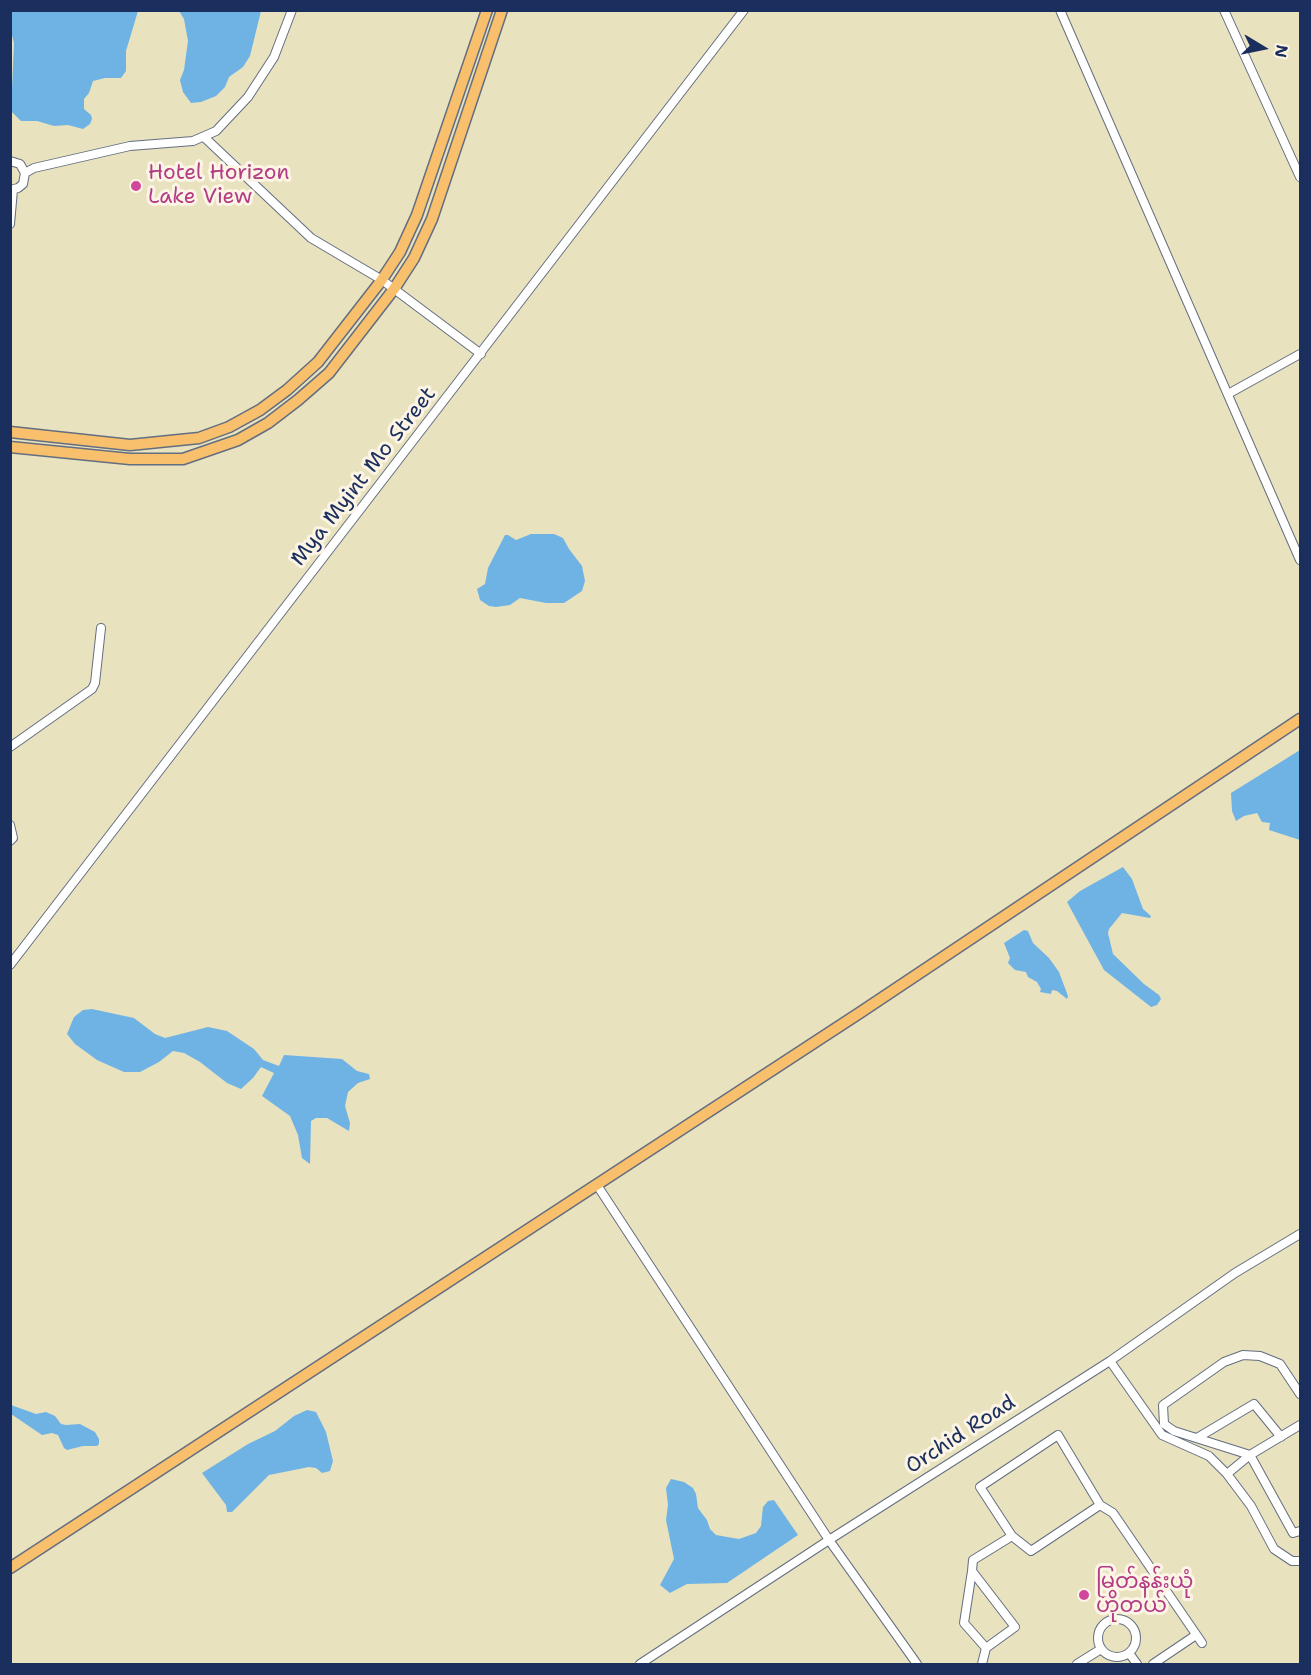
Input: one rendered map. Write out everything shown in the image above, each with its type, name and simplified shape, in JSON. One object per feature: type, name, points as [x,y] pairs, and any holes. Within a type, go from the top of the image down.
[{"type":"main road","points":[[10,432],[130,445],[199,438],[229,427],[260,410],[287,390],[318,362],[382,280],[400,252],[417,214],[487,10]]},
{"type":"main road","points":[[10,447],[130,459],[183,459],[238,440],[276,417],[328,373],[394,289],[414,258],[432,219],[502,10]]},
{"type":"main road","points":[[10,1568],[597,1185],[1300,719]]},
{"type":"street","points":[[25,173],[34,168],[130,146],[194,141],[216,131],[248,97],[274,57],[292,10]]},
{"type":"street","name":"Mya Myint Mo Street","points":[[10,965],[744,10]]},
{"type":"street","points":[[1060,10],[1300,560]]},
{"type":"street","points":[[1224,10],[1300,177]]},
{"type":"street","points":[[204,136],[311,238],[382,280],[481,354]]},
{"type":"street","points":[[10,161],[20,164],[25,173],[22,184],[12,190],[10,224]]},
{"type":"street","points":[[1228,393],[1300,354]]},
{"type":"street","points":[[10,747],[92,689],[95,683],[101,628]]},
{"type":"street","points":[[10,825],[13,838],[10,841]]},
{"type":"street","points":[[597,1185],[829,1540],[917,1665]]},
{"type":"street","name":"Orchid Road","points":[[640,1665],[829,1540],[1110,1361],[1235,1273],[1300,1234]]},
{"type":"street","points":[[1300,1394],[1280,1364],[1260,1356],[1243,1355],[1224,1362],[1163,1405],[1164,1424],[1174,1431],[1250,1455],[1293,1533],[1300,1531]]},
{"type":"street","points":[[1110,1361],[1162,1435],[1209,1456],[1227,1474],[1251,1506],[1274,1550],[1292,1561],[1300,1561]]},
{"type":"street","points":[[1197,1438],[1254,1404],[1281,1437]]},
{"type":"street","points":[[1227,1474],[1250,1455],[1300,1425]]},
{"type":"street","points":[[1100,1505],[1030,1551],[1012,1536],[980,1486],[1058,1435],[1100,1505],[1113,1513],[1202,1643]]},
{"type":"street","points":[[986,1648],[964,1623],[973,1560],[1012,1536]]},
{"type":"street","points":[[972,1571],[1015,1627],[986,1648],[982,1665]]},
{"type":"street","points":[[1120,1619],[1131,1625],[1136,1636],[1129,1653],[1118,1658],[1111,1657],[1101,1649],[1099,1631],[1107,1622],[1120,1619]]},
{"type":"street","points":[[1153,1665],[1196,1635]]},
{"type":"street","points":[[1077,1665],[1101,1649]]},
{"type":"street","points":[[1129,1653],[1137,1665]]},
{"type":"water","points":[[11,10],[138,11],[126,51],[126,71],[121,78],[93,81],[84,99],[84,109],[92,119],[90,124],[83,129],[68,125],[54,126],[37,121],[21,121],[11,111],[14,43],[11,32]]},
{"type":"water","points":[[179,11],[261,11],[250,56],[243,67],[229,77],[225,87],[216,96],[201,102],[191,103],[183,92],[180,80],[184,70],[188,41],[184,19]]},
{"type":"water","points":[[531,534],[554,534],[563,538],[582,566],[585,581],[582,591],[564,603],[546,603],[520,598],[510,605],[496,607],[489,606],[480,600],[477,589],[485,584],[488,568],[505,535],[516,540]]},
{"type":"water","points":[[1300,750],[1300,840],[1269,830],[1270,823],[1262,822],[1257,813],[1244,816],[1236,821],[1232,811],[1231,793]]},
{"type":"water","points":[[1123,867],[1132,879],[1143,909],[1151,916],[1150,918],[1122,913],[1108,933],[1113,954],[1159,995],[1161,999],[1157,1005],[1151,1007],[1104,970],[1067,902],[1080,891]]},
{"type":"water","points":[[1024,930],[1028,931],[1033,943],[1049,958],[1059,972],[1068,996],[1067,999],[1057,991],[1052,990],[1051,994],[1040,992],[1041,989],[1037,982],[1028,977],[1026,972],[1015,970],[1008,963],[1010,958],[1004,943]]},
{"type":"water","points":[[92,1009],[134,1018],[155,1034],[165,1038],[208,1027],[227,1031],[254,1049],[263,1060],[279,1066],[284,1055],[342,1059],[357,1071],[369,1074],[370,1079],[358,1083],[348,1092],[345,1106],[350,1123],[349,1131],[327,1118],[316,1118],[311,1121],[310,1164],[302,1158],[298,1135],[290,1116],[262,1096],[274,1073],[261,1067],[241,1089],[227,1083],[184,1053],[173,1051],[140,1072],[124,1072],[97,1060],[75,1044],[67,1034],[74,1017],[83,1010]]},
{"type":"water","points":[[11,1405],[36,1414],[46,1412],[55,1416],[61,1424],[80,1424],[95,1432],[99,1444],[67,1450],[58,1435],[52,1433],[42,1435],[11,1414]]},
{"type":"water","points":[[307,1410],[316,1412],[326,1432],[333,1461],[330,1471],[322,1473],[316,1468],[309,1467],[269,1475],[232,1512],[227,1512],[226,1505],[202,1473]]},
{"type":"water","points":[[671,1479],[684,1482],[693,1488],[698,1508],[716,1535],[739,1539],[756,1533],[761,1526],[763,1507],[768,1501],[774,1500],[798,1535],[727,1583],[687,1584],[670,1593],[660,1585],[674,1559],[666,1520],[668,1505],[666,1488]]},
{"type":"place","name":"Hotel Horizon Lake View","points":[[136,186]]},
{"type":"place","name":"မြတ်နန်းယုံ ဟိုတယ်","points":[[1084,1595]]}]
